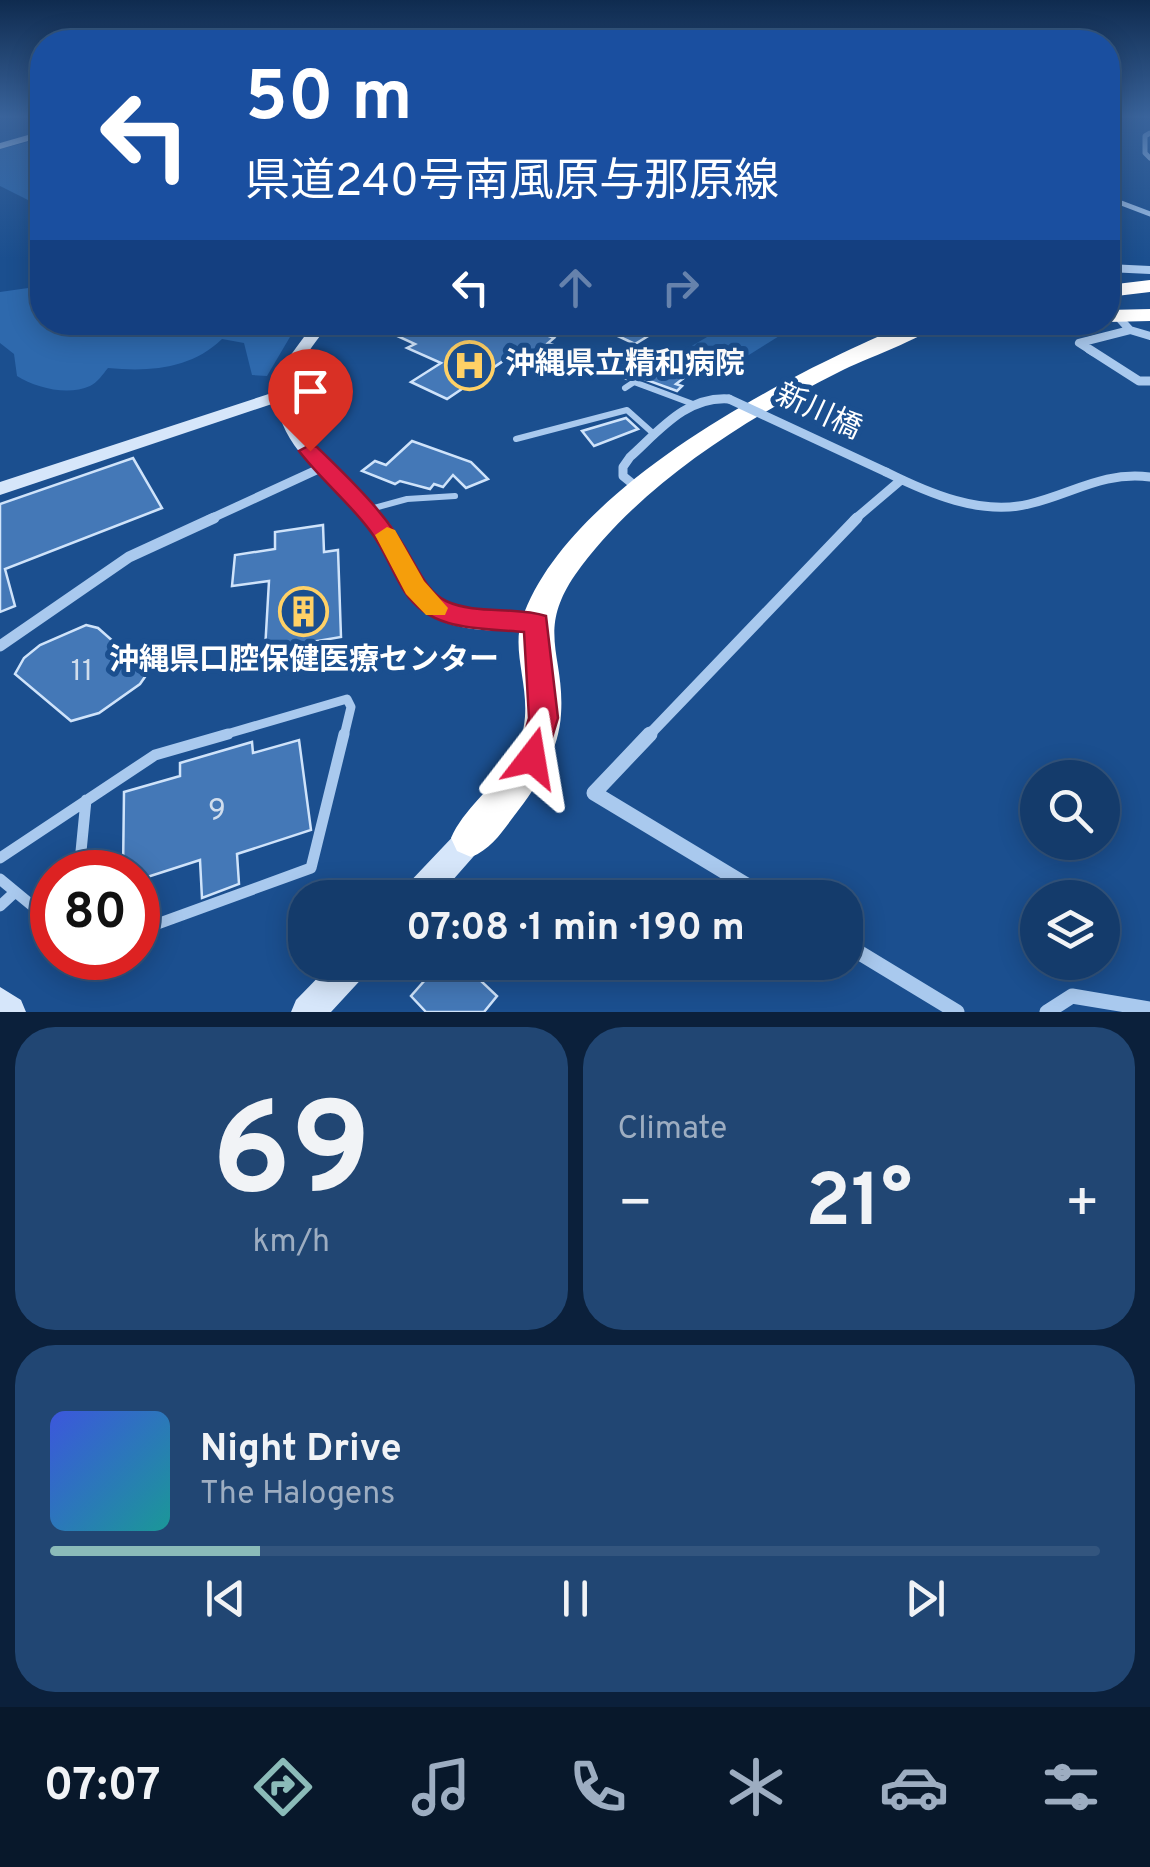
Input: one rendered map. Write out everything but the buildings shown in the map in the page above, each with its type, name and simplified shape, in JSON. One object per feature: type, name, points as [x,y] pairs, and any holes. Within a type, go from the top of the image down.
[{"type":"highway","points":[[1120,290],[1150,286]]},
{"type":"highway","points":[[1120,321],[1150,315]]},
{"type":"highway","points":[[471,838],[518,783],[540,737],[544,694],[536,623],[566,567],[640,490],[678,460],[775,398],[900,335]]},
{"type":"main road","points":[[313,335],[290,366],[283,395],[297,436],[367,510],[389,538],[414,587],[431,605],[456,616],[536,623]]},
{"type":"main road","points":[[0,488],[283,395]]},
{"type":"main road","points":[[432,880],[471,838]]},
{"type":"main road","points":[[308,1012],[339,980]]},
{"type":"main road","points":[[0,1004],[9,1012]]},
{"type":"street","points":[[1120,203],[1150,214]]},
{"type":"street","points":[[1120,269],[1150,270]]},
{"type":"street","points":[[1120,321],[1150,336]]},
{"type":"street","points":[[1094,335],[1080,343],[1139,381],[1150,380]]},
{"type":"street","name":"新川橋","points":[[693,404],[711,397],[729,399],[901,480],[975,504],[1028,504],[1097,476],[1117,473],[1150,477]]},
{"type":"street","points":[[640,490],[623,476],[623,467],[693,404]]},
{"type":"street","points":[[0,646],[128,557],[323,467]]},
{"type":"street","points":[[738,880],[594,793],[836,536],[901,480]]},
{"type":"street","points":[[863,955],[957,1012]]},
{"type":"street","points":[[1047,1012],[1072,996],[1150,1009]]},
{"type":"lane","points":[[626,388],[634,382],[693,404]]},
{"type":"lane","points":[[516,439],[627,410],[655,435]]},
{"type":"lane","points":[[367,510],[406,499],[454,496]]},
{"type":"lane","points":[[0,858],[155,755],[346,699],[351,708],[311,868],[160,923]]},
{"type":"lane","points":[[81,850],[86,800]]},
{"type":"lane","points":[[0,879],[30,905]]},
{"type":"lane","points":[[0,906],[14,892]]},
{"type":"shaded area","points":[[0,164],[30,164],[30,201],[0,186]]},
{"type":"shaded area","points":[[30,288],[30,335],[291,335],[267,376],[252,375],[244,343],[222,339],[183,362],[154,368],[108,368],[90,386],[52,389],[17,376],[14,354],[0,343],[0,292]]},
{"type":"shaded area","points":[[710,335],[781,335],[712,378],[666,361]]},
{"type":"slow traffic","points":[[387,535],[414,587],[435,608]]},
{"type":"place","name":"沖縄県立精和病院","points":[[470,365]]},
{"type":"place","name":"沖縄県口腔保健医療センター","points":[[304,612]]},
{"type":"route","points":[[310,451],[363,504],[389,538],[414,587],[431,605],[442,612],[479,620],[536,623],[544,718],[532,758]]}]
